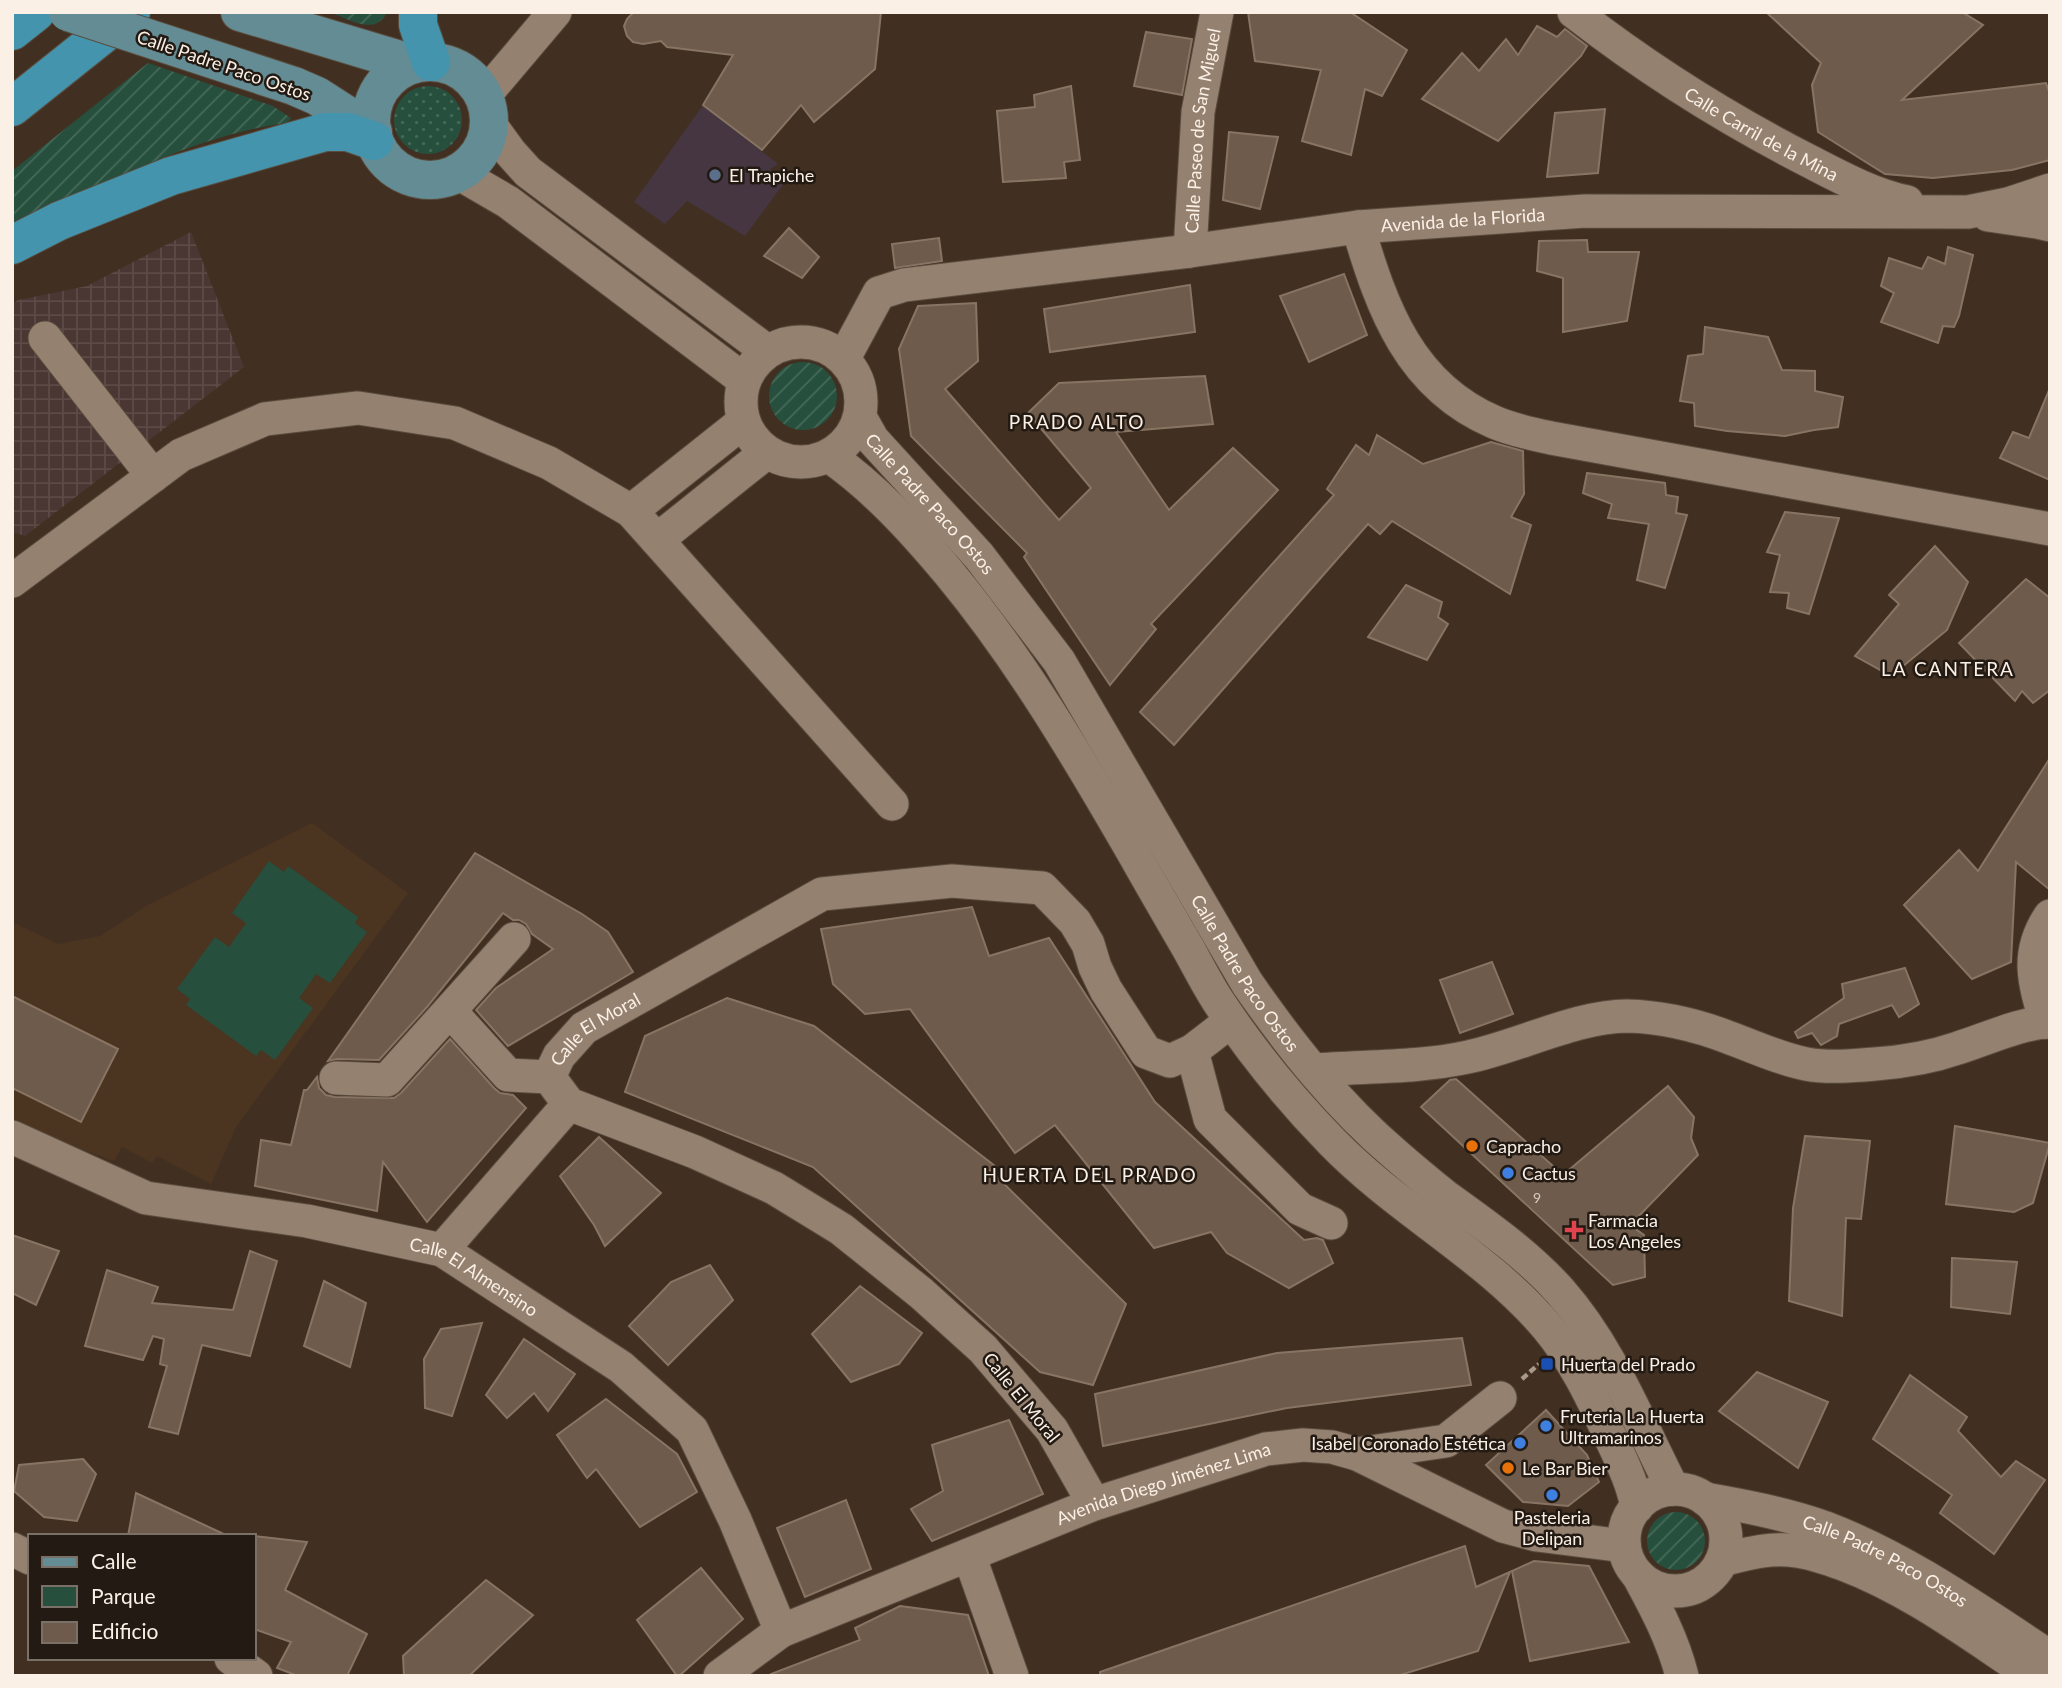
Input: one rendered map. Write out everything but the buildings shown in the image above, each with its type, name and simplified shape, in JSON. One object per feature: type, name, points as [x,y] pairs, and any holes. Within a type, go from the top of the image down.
[{"type":"highway","points":[[12,31],[36,12]]},
{"type":"highway","points":[[12,107],[131,12]]},
{"type":"highway","points":[[418,12],[422,63]]},
{"type":"highway","points":[[12,245],[59,221],[171,176],[325,132],[373,136]]},
{"type":"main road","name":"Calle Padre Paco Ostos","points":[[68,12],[294,86],[317,96],[373,136]]},
{"type":"main road","points":[[240,12],[315,36],[422,63],[450,65],[466,74],[479,88],[487,110],[485,143],[474,160],[458,173],[439,179],[419,178],[400,172],[384,158],[373,136],[371,121],[374,102],[382,86],[396,73],[422,63]]},
{"type":"street","points":[[555,12],[487,110],[510,152],[528,172],[767,351]]},
{"type":"street","name":"Calle Paseo de San Miguel","points":[[1190,251],[1198,112],[1217,12]]},
{"type":"street","name":"Calle Carril de la Mina","points":[[1574,12],[1649,69],[1754,133],[1892,199],[1968,212]]},
{"type":"street","points":[[458,173],[508,202],[744,380]]},
{"type":"street","name":"Avenida de la Florida","points":[[844,358],[879,293],[904,285],[1190,251],[1358,227],[1585,211],[1968,212],[2008,204],[2050,190]]},
{"type":"street","points":[[1968,212],[2050,225]]},
{"type":"street","points":[[1358,227],[1384,308],[1411,355],[1442,390],[1494,422],[1551,438],[2050,528]]},
{"type":"street","points":[[45,338],[153,476]]},
{"type":"street","points":[[790,341],[815,342],[844,358],[856,375],[862,396],[860,417],[848,440],[829,456],[813,461],[781,459],[767,452],[743,422],[740,401],[744,380],[767,351],[790,341]]},
{"type":"street","points":[[12,582],[181,455],[265,419],[358,408],[455,423],[549,463],[631,511],[892,804]]},
{"type":"street","name":"Calle Padre Paco Ostos","points":[[860,417],[873,440],[979,556],[1059,662],[1247,983],[1272,1018],[1361,1123],[1394,1153],[1526,1258],[1565,1297],[1580,1315],[1623,1385],[1674,1489]]},
{"type":"street","points":[[631,511],[743,422]]},
{"type":"street","points":[[657,540],[767,452]]},
{"type":"street","name":"Calle Padre Paco Ostos","points":[[829,456],[856,475],[891,509],[935,557],[1004,643],[1066,739],[1231,1021],[1291,1097],[1335,1146],[1391,1195],[1495,1276],[1545,1325],[1578,1372],[1597,1409],[1633,1486],[1637,1507]]},
{"type":"street","name":"Calle El Moral","points":[[1094,1504],[1052,1430],[983,1349],[921,1293],[841,1229],[763,1183],[695,1152],[569,1104],[549,1077],[559,1056],[584,1028],[822,894],[953,881],[1042,888],[1075,922],[1088,944],[1095,967],[1107,990],[1146,1052],[1170,1061],[1192,1051],[1231,1021]]},
{"type":"street","points":[[1314,1070],[1436,1062],[1469,1057],[1590,1021],[1623,1016],[1659,1017],[1805,1064],[1836,1066],[1916,1059],[2007,1031],[2048,1022],[2036,991],[2033,961],[2040,931],[2050,916]]},
{"type":"street","points":[[336,1078],[387,1080],[514,939]]},
{"type":"street","points":[[450,1011],[508,1075],[549,1077]]},
{"type":"street","points":[[1192,1051],[1210,1119],[1300,1209],[1331,1223]]},
{"type":"street","points":[[442,1250],[569,1104]]},
{"type":"street","name":"Calle El Almensino","points":[[12,1136],[146,1198],[307,1221],[442,1250],[621,1367],[692,1430],[735,1520],[781,1631]]},
{"type":"street","points":[[1357,1454],[1446,1441],[1500,1398]]},
{"type":"street","name":"Avenida Diego Jiménez Lima","points":[[720,1676],[781,1631],[1094,1504],[1266,1449],[1303,1445],[1332,1447],[1357,1454],[1503,1525],[1537,1535],[1624,1546]]},
{"type":"street","points":[[1638,1575],[1652,1586],[1667,1590],[1684,1590],[1700,1584],[1713,1574],[1726,1544],[1724,1527],[1717,1511],[1705,1499],[1690,1491],[1674,1489],[1657,1492],[1642,1501],[1631,1514],[1625,1530],[1624,1546],[1629,1562],[1655,1605],[1679,1664]]},
{"type":"street","name":"Calle Padre Paco Ostos","points":[[1705,1499],[1824,1527],[1862,1544],[1903,1564],[1953,1594],[2050,1657]]},
{"type":"street","points":[[12,1549],[28,1557]]},
{"type":"street","name":"Calle Padre Paco Ostos","points":[[1721,1560],[1751,1552],[1773,1550],[1797,1551],[1839,1563],[1916,1599],[2033,1676]]},
{"type":"street","points":[[969,1555],[1012,1676]]},
{"type":"street","points":[[1679,1664],[1685,1620],[1700,1584]]},
{"type":"street","points":[[233,1660],[256,1676]]},
{"type":"path","points":[[1500,1398],[1560,1345]]},
{"type":"shaded area","name":"El Trapiche","points":[[703,105],[778,164],[770,169],[785,182],[745,236],[687,201],[665,224],[634,202]]},
{"type":"shaded area","points":[[191,232],[244,367],[25,536],[12,532],[12,304],[18,300],[87,286]]},
{"type":"shaded area","points":[[312,823],[408,893],[236,1127],[211,1184],[157,1156],[152,1163],[122,1147],[114,1161],[61,1142],[12,1119],[12,922],[58,944],[100,936],[148,905]]},
{"type":"green space","points":[[330,12],[387,12],[376,24],[369,25],[353,22]]},
{"type":"green space","points":[[148,63],[273,106],[291,118],[287,123],[217,138],[146,165],[12,228],[12,171]]},
{"type":"green space","points":[[435,86],[456,101],[462,113],[460,133],[452,144],[435,154],[421,154],[404,144],[396,133],[394,113],[404,96],[415,88]]},
{"type":"green space","points":[[803,362],[816,365],[827,372],[834,383],[837,396],[834,409],[827,420],[816,427],[803,430],[790,427],[779,420],[772,409],[769,396],[772,383],[779,372],[790,365]]},
{"type":"green space","points":[[269,861],[284,872],[288,866],[358,917],[355,923],[367,932],[330,983],[316,974],[299,998],[313,1008],[275,1060],[261,1050],[256,1056],[186,1005],[190,999],[177,989],[215,937],[229,947],[246,923],[232,913]]},
{"type":"green space","points":[[1670,1512],[1682,1512],[1697,1520],[1705,1535],[1705,1547],[1697,1562],[1682,1570],[1670,1570],[1655,1562],[1647,1547],[1647,1535],[1655,1520]]},
{"type":"place","name":"El Trapiche","points":[[715,175]]},
{"type":"place","name":"Capracho","points":[[1472,1146]]},
{"type":"place","name":"Cactus","points":[[1508,1173]]},
{"type":"place","name":"Farmacia Los Angeles","points":[[1574,1230]]},
{"type":"place","name":"Huerta del Prado","points":[[1547,1364]]},
{"type":"place","name":"Fruteria La Huerta Ultramarinos","points":[[1546,1426]]},
{"type":"place","name":"Isabel Coronado Estética","points":[[1520,1443]]},
{"type":"place","name":"Le Bar Bier","points":[[1508,1468]]},
{"type":"place","name":"Pasteleria Delipan","points":[[1552,1495]]},
{"type":"district","name":"PRADO ALTO","points":[[1077,421]]},
{"type":"district","name":"LA CANTERA","points":[[1948,668]]},
{"type":"district","name":"HUERTA DEL PRADO","points":[[1090,1174]]}]
